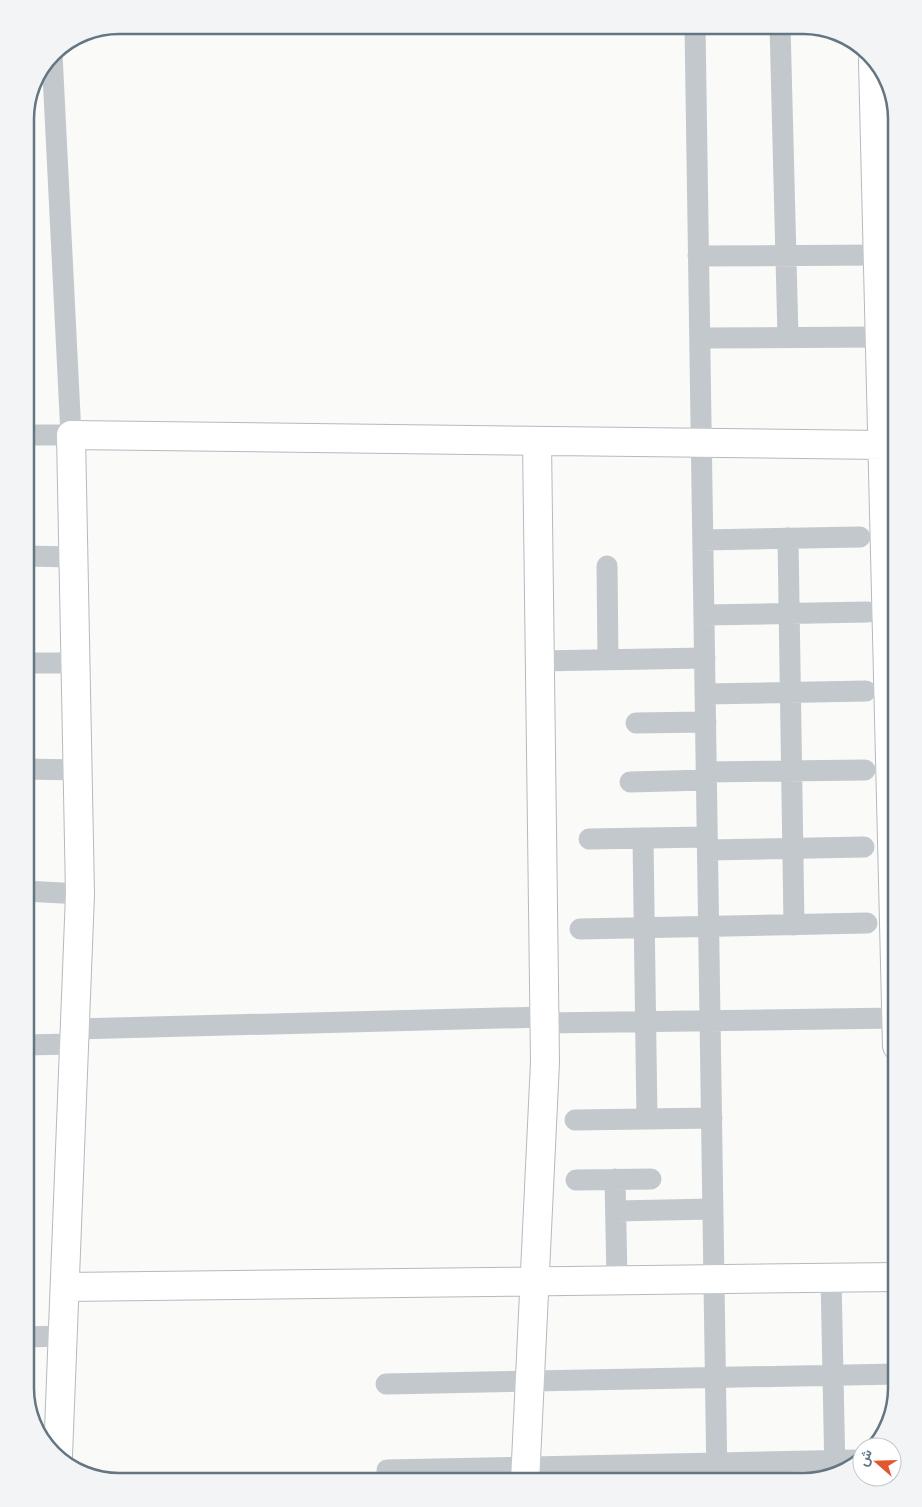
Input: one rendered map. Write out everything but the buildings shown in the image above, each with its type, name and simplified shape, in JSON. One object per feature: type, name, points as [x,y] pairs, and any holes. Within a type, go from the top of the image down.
[{"type":"street","points":[[695,34],[717,1473],[830,1468]]},
{"type":"street","points":[[780,34],[788,338]]},
{"type":"street","points":[[53,65],[71,435],[80,894],[58,1447]]},
{"type":"street","points":[[872,70],[888,665]]},
{"type":"street","points":[[698,256],[878,255]]},
{"type":"street","points":[[700,338],[880,337]]},
{"type":"street","points":[[34,435],[883,445]]},
{"type":"street","points":[[525,1473],[545,1062],[537,441]]},
{"type":"street","points":[[703,540],[860,537]]},
{"type":"street","points":[[788,538],[794,925]]},
{"type":"street","points":[[34,556],[73,557]]},
{"type":"street","points":[[607,566],[608,659]]},
{"type":"street","points":[[704,615],[868,612]]},
{"type":"street","points":[[540,660],[705,658]]},
{"type":"street","points":[[34,663],[75,663]]},
{"type":"street","points":[[705,694],[866,692]]},
{"type":"street","points":[[636,723],[706,722]]},
{"type":"street","points":[[34,769],[78,770]]},
{"type":"street","points":[[630,782],[792,771],[865,770]]},
{"type":"street","points":[[589,839],[643,838],[793,848],[864,847]]},
{"type":"street","points":[[643,838],[647,1119]]},
{"type":"street","points":[[34,891],[80,894]]},
{"type":"street","points":[[580,929],[866,923]]},
{"type":"street","points":[[34,1043],[75,1036],[544,1020],[646,1022],[888,1018]]},
{"type":"street","points":[[575,1120],[712,1118]]},
{"type":"street","points":[[615,1179],[617,1280]]},
{"type":"street","points":[[576,1180],[651,1179]]},
{"type":"street","points":[[616,1210],[713,1209]]},
{"type":"street","points":[[64,1287],[888,1277]]},
{"type":"street","points":[[830,1278],[835,1466]]},
{"type":"street","points":[[34,1337],[62,1336]]},
{"type":"street","points":[[386,1384],[888,1374]]},
{"type":"street","points":[[387,1470],[490,1473]]}]
